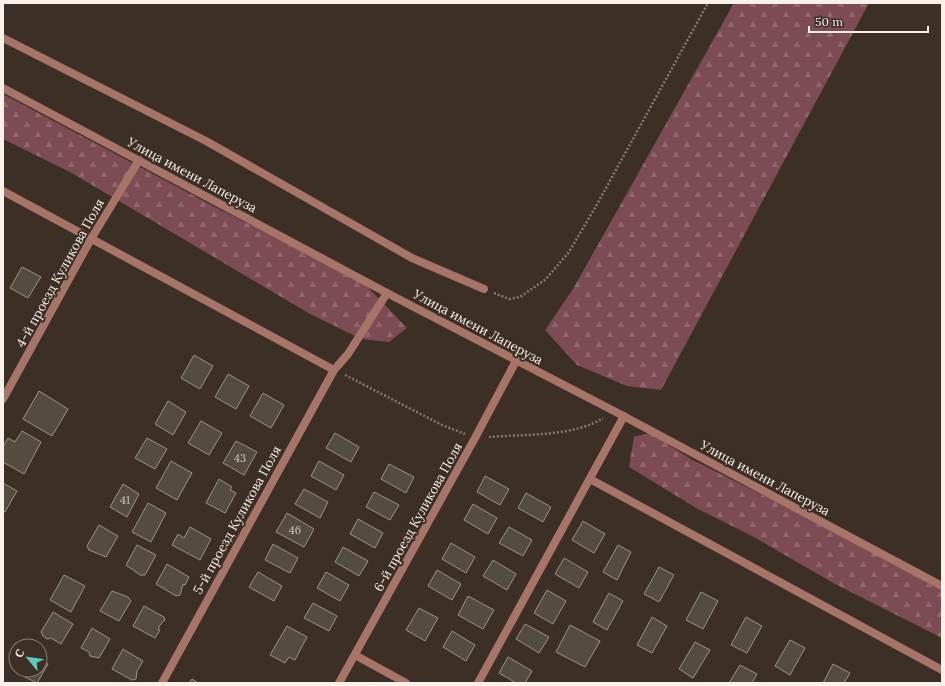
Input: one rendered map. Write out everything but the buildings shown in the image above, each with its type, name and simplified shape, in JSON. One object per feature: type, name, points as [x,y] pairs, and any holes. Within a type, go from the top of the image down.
[{"type":"street","points":[[3,38],[213,145],[412,258],[484,289]]},
{"type":"street","name":"Улица имени Лаперуза","points":[[3,88],[387,294],[624,416],[942,586]]},
{"type":"street","name":"4-й проезд Куликова Поля","points":[[3,399],[91,240],[139,160]]},
{"type":"street","points":[[3,191],[91,240],[334,370]]},
{"type":"street","name":"5-й проезд Куликова Поля","points":[[162,683],[334,370],[348,354],[387,294]]},
{"type":"street","name":"6-й проезд Куликова Поля","points":[[339,683],[516,361]]},
{"type":"street","points":[[478,683],[624,416]]},
{"type":"street","points":[[590,479],[942,670]]},
{"type":"street","points":[[355,655],[406,683]]},
{"type":"path","points":[[484,289],[508,299],[520,297],[546,279],[569,252],[600,199],[708,3]]},
{"type":"green space","points":[[734,3],[869,3],[661,390],[627,386],[577,365],[545,330],[573,289]]},
{"type":"green space","points":[[3,94],[217,208],[363,282],[407,328],[389,342],[361,339],[310,314],[70,172],[3,139]]},
{"type":"green space","points":[[649,433],[691,459],[812,520],[942,590],[942,638],[835,584],[752,536],[698,509],[629,467],[634,437]]}]
